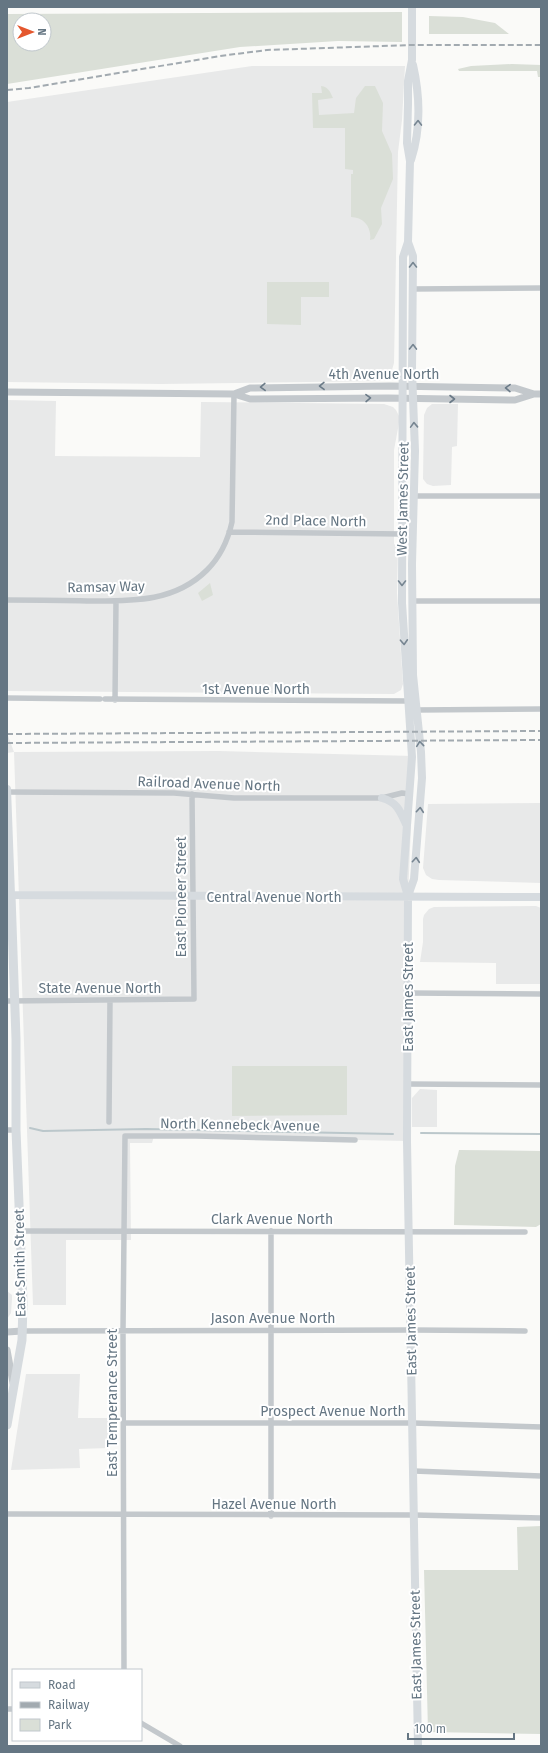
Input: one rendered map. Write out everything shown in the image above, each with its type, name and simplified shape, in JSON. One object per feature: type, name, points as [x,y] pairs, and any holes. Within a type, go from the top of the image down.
[{"type":"main road","name":"West James Street","points":[[412,7],[412,60],[416,79],[418,133],[410,161],[408,242],[403,257],[402,534],[402,607],[407,701],[412,757]]},
{"type":"main road","name":"West James Street","points":[[408,242],[413,256],[413,399],[415,451],[412,600],[413,675],[416,710]]},
{"type":"main road","points":[[402,534],[407,539],[407,570],[412,578]]},
{"type":"main road","name":"East James Street","points":[[408,896],[414,880],[421,796],[421,752],[416,710]]},
{"type":"main road","name":"East James Street","points":[[412,757],[403,879],[408,896],[409,1231],[412,1330],[418,1746]]},
{"type":"main road","name":"East Smith Street","points":[[7,789],[11,1001],[17,1088],[11,1130],[20,1231],[23,1304],[22,1331],[14,1389],[7,1424]]},
{"type":"main road","points":[[382,798],[390,800],[397,806],[407,826]]},
{"type":"main road","name":"Central Avenue North","points":[[9,895],[193,897],[541,897]]},
{"type":"street","points":[[413,289],[541,288]]},
{"type":"street","name":"4th Avenue North","points":[[234,394],[250,388],[403,386],[515,388],[538,394]]},
{"type":"street","name":"4th Avenue North","points":[[7,392],[234,394],[250,398],[515,400],[538,394]]},
{"type":"street","name":"Ramsay Way","points":[[7,600],[116,601],[150,599],[168,595],[185,587],[203,574],[214,562],[229,532],[233,513],[234,394]]},
{"type":"street","points":[[413,496],[541,496]]},
{"type":"street","name":"2nd Place North","points":[[229,532],[402,534]]},
{"type":"street","points":[[412,600],[541,601]]},
{"type":"street","points":[[115,700],[116,601]]},
{"type":"street","name":"1st Avenue North","points":[[7,698],[407,701]]},
{"type":"street","points":[[416,710],[541,709]]},
{"type":"street","name":"Railroad Avenue North","points":[[7,792],[192,794],[234,798],[382,798],[410,794]]},
{"type":"street","name":"East Pioneer Street","points":[[192,794],[194,999]]},
{"type":"street","points":[[408,994],[541,994]]},
{"type":"street","name":"State Avenue North","points":[[11,1001],[194,999]]},
{"type":"street","points":[[109,1122],[110,1000]]},
{"type":"street","points":[[408,1084],[541,1085]]},
{"type":"street","name":"North Kennebeck Avenue","points":[[125,1136],[196,1136],[355,1140]]},
{"type":"street","name":"East Temperance Street","points":[[124,1669],[125,1515],[123,1330],[125,1136]]},
{"type":"street","name":"Clark Avenue North","points":[[20,1231],[525,1232]]},
{"type":"street","points":[[271,1231],[271,1516]]},
{"type":"street","points":[[7,1332],[22,1331]]},
{"type":"street","name":"Jason Avenue North","points":[[22,1331],[524,1331]]},
{"type":"street","points":[[7,1350],[14,1389]]},
{"type":"street","name":"Prospect Avenue North","points":[[124,1423],[413,1423],[541,1427]]},
{"type":"street","points":[[414,1471],[541,1476]]},
{"type":"street","name":"Hazel Avenue North","points":[[7,1514],[271,1516],[414,1515],[541,1518]]},
{"type":"street","points":[[142,1724],[180,1746]]},
{"type":"shaded area","points":[[252,66],[405,66],[402,120],[398,152],[394,363],[392,370],[387,377],[380,381],[161,384],[7,382],[7,102]]},
{"type":"shaded area","points":[[7,400],[56,401],[55,456],[200,457],[201,402],[384,404],[393,407],[399,416],[394,450],[394,544],[398,547],[397,593],[403,684],[401,690],[394,694],[7,691]]},
{"type":"shaded area","points":[[432,404],[458,404],[457,446],[452,447],[451,485],[433,486],[427,484],[423,479],[424,415],[427,408]]},
{"type":"shaded area","points":[[7,733],[14,752],[7,753]]},
{"type":"shaded area","points":[[219,751],[414,756],[408,896],[407,1141],[154,1136],[152,1143],[130,1143],[131,1240],[66,1240],[66,1305],[33,1305],[14,752]]},
{"type":"shaded area","points":[[541,803],[541,883],[439,880],[432,879],[426,875],[423,868],[428,804]]},
{"type":"shaded area","points":[[536,906],[541,908],[541,984],[496,984],[496,963],[420,962],[423,942],[423,919],[424,915],[429,909],[434,907]]},
{"type":"shaded area","points":[[420,1089],[437,1090],[437,1127],[412,1127],[412,1098]]},
{"type":"shaded area","points":[[7,1291],[12,1295],[12,1299],[11,1313],[7,1319]]},
{"type":"shaded area","points":[[26,1374],[80,1374],[78,1418],[108,1418],[108,1448],[79,1449],[80,1468],[11,1470]]},
{"type":"green space","points":[[402,12],[402,42],[338,41],[240,47],[7,84],[7,14],[12,14],[12,52],[52,52],[52,14]]},
{"type":"green space","points":[[429,16],[463,17],[495,23],[509,34],[429,34]]},
{"type":"green space","points":[[512,64],[541,65],[541,77],[538,77],[537,71],[459,71],[458,69],[471,66]]},
{"type":"green space","points":[[321,86],[328,89],[333,98],[318,100],[319,115],[354,113],[356,98],[365,86],[375,86],[383,103],[382,131],[392,154],[393,179],[381,208],[382,224],[374,239],[370,240],[370,231],[363,221],[356,217],[351,217],[351,174],[353,174],[353,170],[345,169],[345,128],[313,128],[312,93],[322,93]]},
{"type":"green space","points":[[267,282],[329,282],[329,297],[301,297],[301,325],[267,324]]},
{"type":"green space","points":[[210,583],[213,595],[202,601],[198,593]]},
{"type":"green space","points":[[232,1066],[347,1066],[347,1115],[232,1116]]},
{"type":"green space","points":[[459,1150],[541,1151],[541,1224],[536,1227],[454,1225],[455,1166]]},
{"type":"green space","points":[[541,1526],[541,1734],[428,1732],[424,1570],[518,1570],[517,1527]]},
{"type":"waterway","points":[[30,1128],[43,1131],[146,1129],[393,1134]]},
{"type":"waterway","points":[[421,1133],[541,1134]]},
{"type":"railway","points":[[7,90],[29,88],[220,56],[267,50],[412,45],[541,45]]},
{"type":"railway","points":[[7,734],[541,731]]},
{"type":"railway","points":[[7,743],[541,740]]}]
